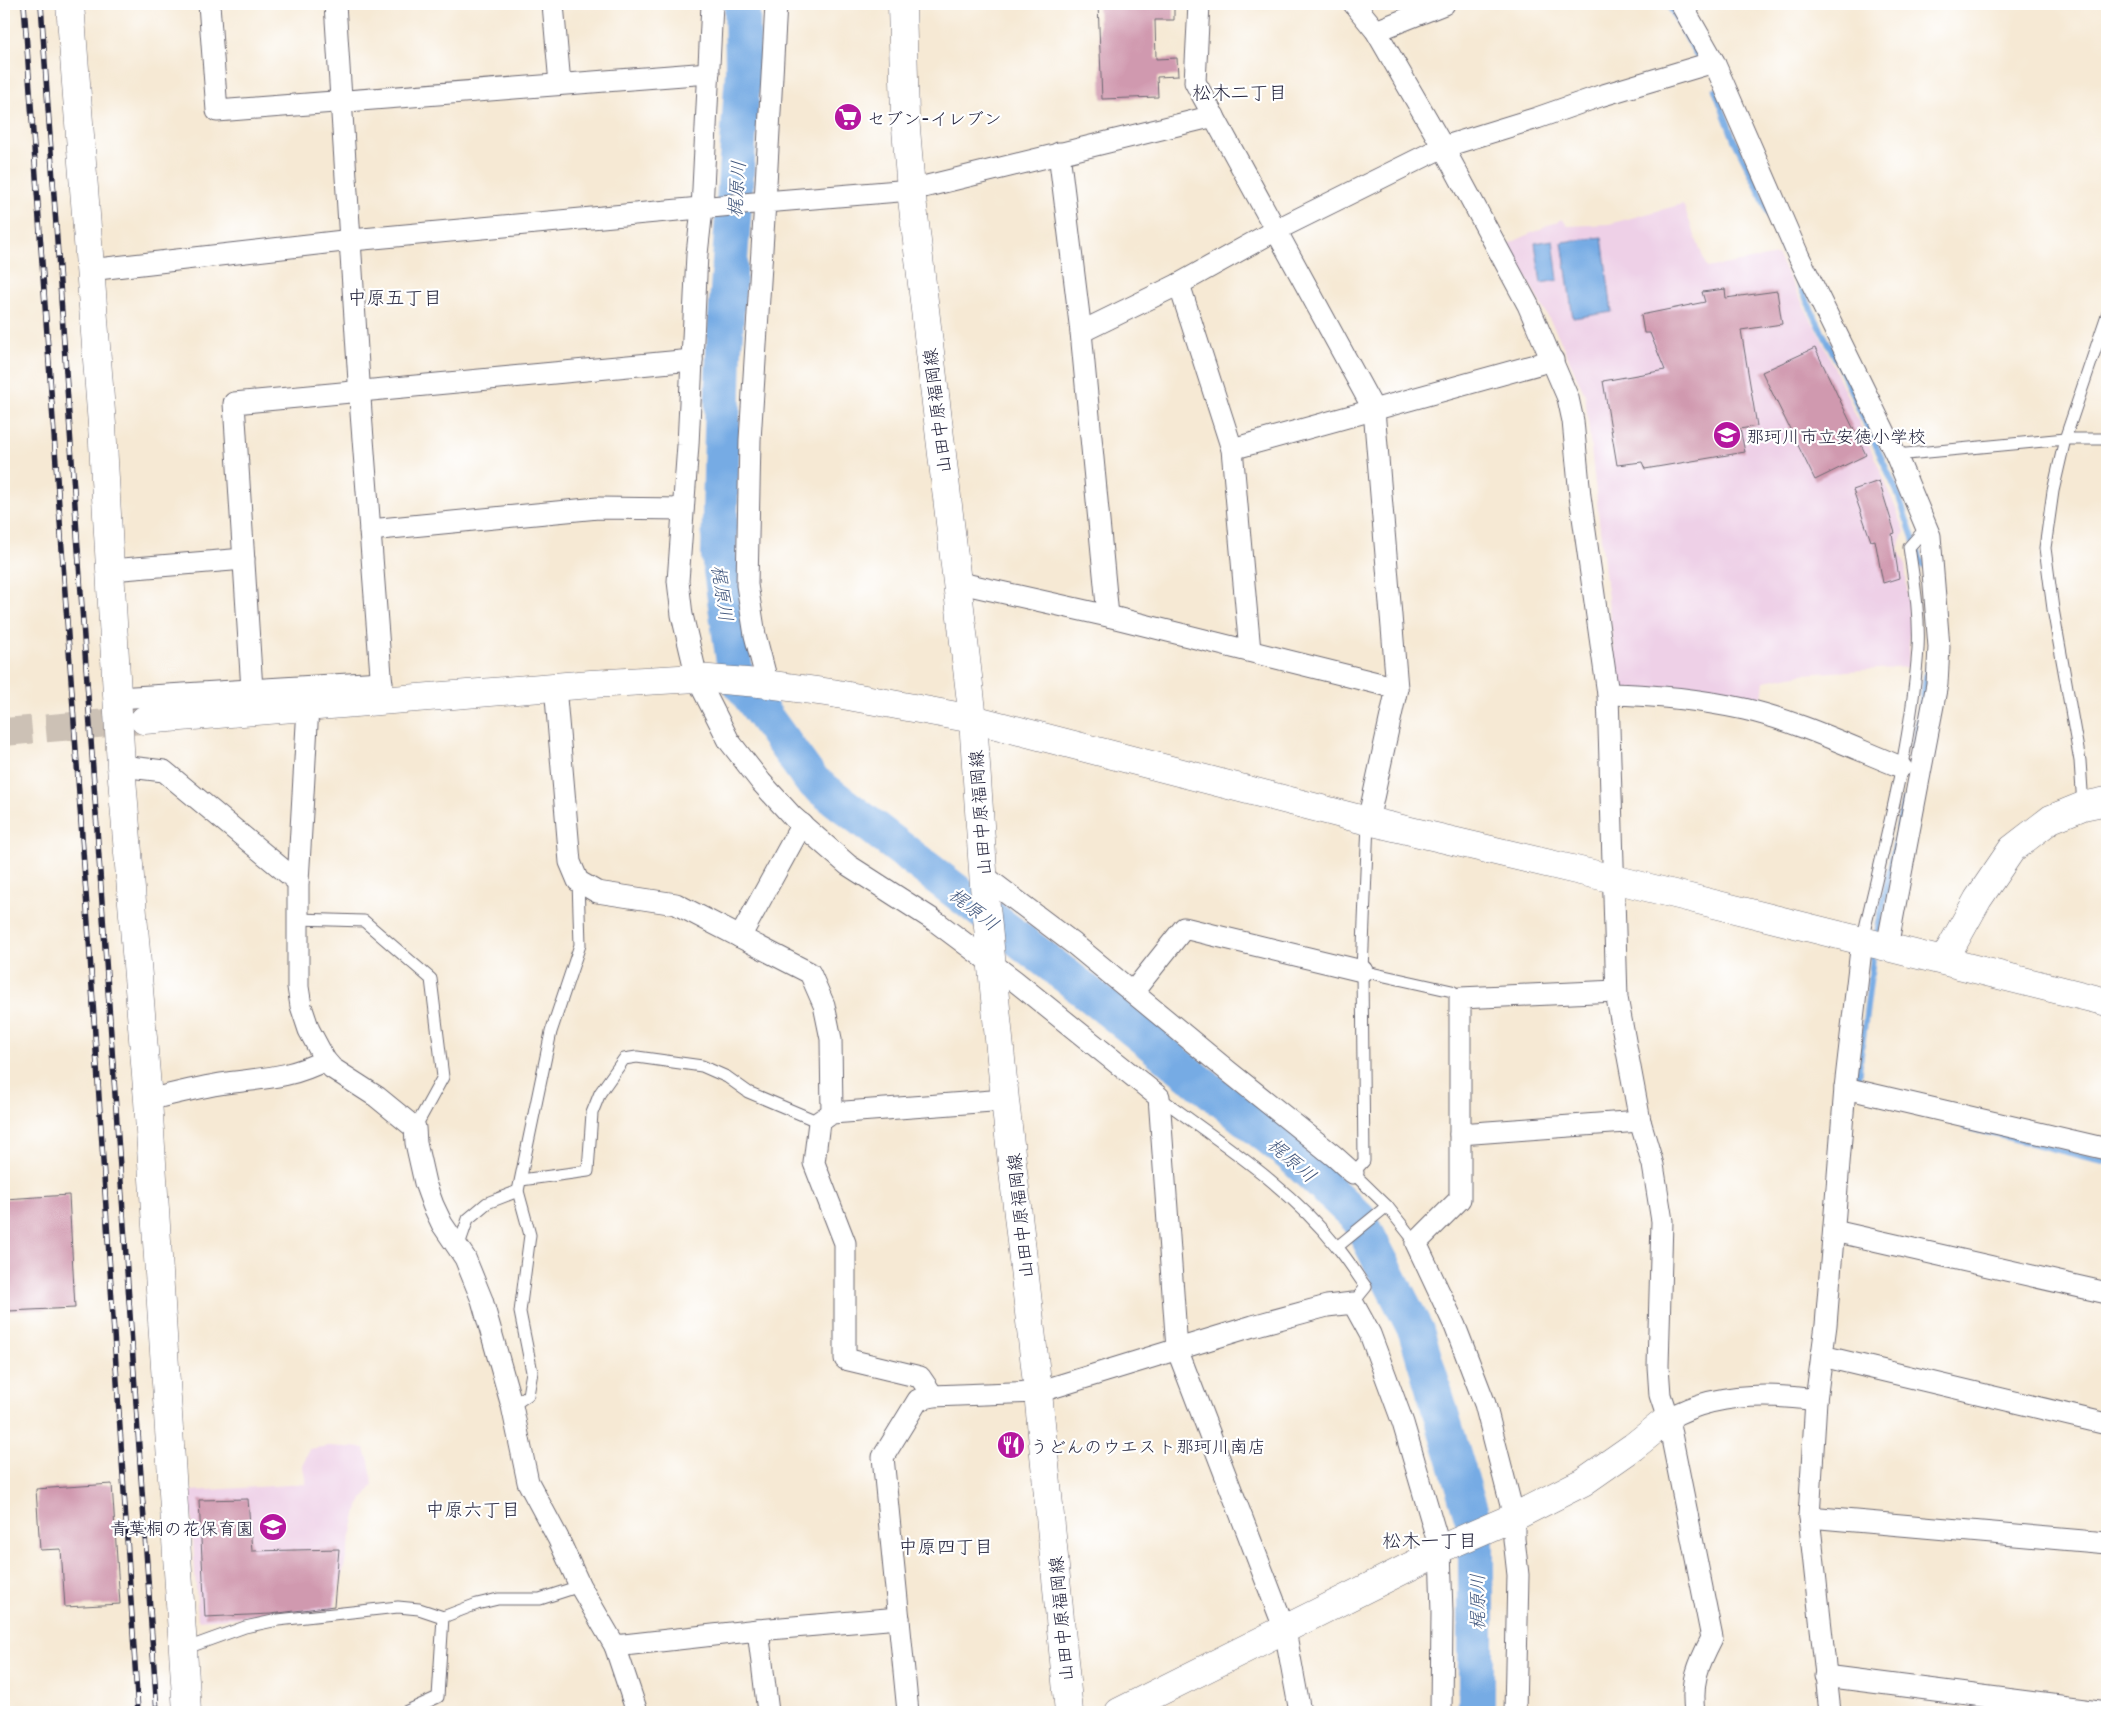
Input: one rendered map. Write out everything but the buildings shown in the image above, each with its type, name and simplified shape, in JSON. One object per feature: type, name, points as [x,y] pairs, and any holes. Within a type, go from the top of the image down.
[{"type":"street","points":[[70,4],[102,425],[117,698],[148,1100],[187,1712]]},
{"type":"street","points":[[209,4],[217,111],[709,73]]},
{"type":"street","points":[[335,4],[352,240],[360,390],[383,692]]},
{"type":"street","points":[[553,4],[560,84]]},
{"type":"street","points":[[712,4],[702,208],[697,254],[678,581],[682,615],[701,678],[729,741],[761,782],[802,824],[848,865],[935,921],[992,954],[1159,1096],[1177,1349],[1285,1630],[1300,1712]]},
{"type":"street","points":[[764,684],[747,585],[750,440],[776,4]]},
{"type":"street","name":"山田中原福岡線","points":[[902,4],[905,116],[911,190],[973,719],[984,881],[1005,1100],[1038,1392],[1069,1712]]},
{"type":"street","points":[[1198,4],[1195,82],[1374,410],[1397,688],[1368,821]]},
{"type":"street","points":[[1354,4],[1376,31],[1443,147],[1524,298],[1553,360],[1568,398],[1573,421],[1580,496],[1608,694],[1616,991],[1623,1039],[1640,1121],[1653,1165],[1662,1221],[1658,1366],[1660,1395],[1668,1419],[1712,1638],[1694,1684],[1695,1712]]},
{"type":"street","points":[[1376,31],[1444,4]]},
{"type":"street","points":[[1681,4],[1714,62],[1799,257],[1896,455],[1931,544],[1939,647],[1937,684],[1875,944],[1845,1088],[1834,1231],[1816,1400],[1809,1517],[1830,1712]]},
{"type":"street","points":[[1081,332],[1179,284],[1276,230],[1443,147],[1529,121],[1600,96],[1714,62]]},
{"type":"street","points":[[89,270],[352,240],[911,190],[1214,116]]},
{"type":"street","points":[[1059,153],[1081,332],[1108,616]]},
{"type":"street","points":[[1179,284],[1232,449],[1250,651]]},
{"type":"street","points":[[252,690],[234,403],[692,360]]},
{"type":"street","points":[[1232,449],[1553,360]]},
{"type":"street","points":[[370,530],[598,508],[683,509]]},
{"type":"street","points":[[111,570],[244,559]]},
{"type":"street","points":[[956,582],[1108,616],[1397,688]]},
{"type":"street","points":[[117,698],[252,690],[383,692],[555,686],[701,678],[832,693],[973,719],[1368,821],[1614,879],[2107,1002]]},
{"type":"street","points":[[555,686],[570,862],[578,881],[597,892],[676,904],[810,973],[824,1005],[831,1039],[826,1118],[814,1163],[845,1243],[845,1359],[920,1377],[933,1396]]},
{"type":"street","points":[[144,720],[308,707],[383,692]]},
{"type":"street","points":[[1608,694],[1669,696],[1745,709],[1786,722],[1901,767]]},
{"type":"street","points":[[308,707],[298,882],[298,987],[301,1006],[309,1030],[325,1060],[332,1068],[378,1097],[415,1128],[416,1143],[425,1183],[442,1224],[465,1258],[482,1300],[512,1406],[528,1482],[558,1538],[580,1586],[615,1646],[637,1712]]},
{"type":"street","points":[[122,766],[164,770],[298,882]]},
{"type":"street","points":[[1944,960],[1978,899],[2012,848],[2051,819],[2095,803]]},
{"type":"street","points":[[740,937],[802,824]]},
{"type":"street","points":[[984,881],[1074,944],[1353,1173]]},
{"type":"street","points":[[1133,992],[1184,928],[1362,971]]},
{"type":"street","points":[[1515,1712],[1518,1575],[1514,1539],[1514,1517],[1485,1404],[1455,1326],[1416,1243],[1460,1199],[1460,998],[1616,991]]},
{"type":"street","points":[[148,1100],[219,1084],[280,1077],[305,1070],[325,1060]]},
{"type":"street","points":[[1845,1088],[2107,1149]]},
{"type":"street","points":[[826,1118],[1005,1100]]},
{"type":"street","points":[[1460,1134],[1640,1121]]},
{"type":"street","points":[[1834,1231],[2107,1293]]},
{"type":"street","points":[[908,1712],[884,1457],[918,1400],[933,1396],[1038,1392],[1177,1349],[1327,1306],[1353,1302],[1370,1334],[1403,1423],[1440,1549],[1442,1613],[1441,1712]]},
{"type":"street","points":[[1822,1356],[2107,1424]]},
{"type":"street","points":[[1119,1712],[1423,1560],[1440,1549],[1514,1517],[1583,1482],[1684,1409],[1723,1398],[1816,1400]]},
{"type":"street","points":[[1809,1517],[2107,1543]]},
{"type":"street","points":[[615,1646],[758,1630],[899,1618]]},
{"type":"street","points":[[758,1630],[768,1712]]},
{"type":"street","points":[[1826,1676],[2107,1712]]},
{"type":"lane","points":[[2095,803],[2080,761],[2053,609],[2045,548],[2053,491],[2066,439],[2107,315]]},
{"type":"lane","points":[[1896,455],[2066,439],[2107,439]]},
{"type":"lane","points":[[1875,944],[1913,696],[1918,648],[1918,610],[1910,547],[1926,528]]},
{"type":"lane","points":[[1368,821],[1362,971],[1364,1161],[1353,1173],[1416,1243]]},
{"type":"lane","points":[[512,1406],[528,1395],[532,1372],[520,1312],[530,1235],[520,1185],[551,1032],[580,946],[578,881]]},
{"type":"lane","points":[[298,919],[364,921],[431,979],[443,1078],[415,1128]]},
{"type":"lane","points":[[1362,971],[1452,991],[1460,998]]},
{"type":"lane","points":[[458,1248],[468,1219],[487,1203],[520,1185],[588,1171],[592,1113],[600,1092],[624,1059],[637,1057],[702,1066],[728,1077],[748,1092],[826,1118]]},
{"type":"lane","points":[[1159,1096],[1262,1175],[1304,1210],[1339,1245],[1366,1288],[1353,1302]]},
{"type":"lane","points":[[1339,1245],[1385,1208]]},
{"type":"lane","points":[[184,1649],[244,1627],[278,1620],[398,1607],[419,1609],[443,1617],[477,1604],[498,1599],[540,1599],[580,1586]]},
{"type":"lane","points":[[405,1712],[438,1697],[443,1617]]},
{"type":"shaded area","name":"那珂川市立安徳小学校","points":[[1683,204],[1707,268],[1777,255],[1821,338],[1882,474],[1905,531],[1898,549],[1905,563],[1910,628],[1908,667],[1802,674],[1764,681],[1761,708],[1618,688],[1585,395],[1559,337],[1508,244],[1562,219],[1568,226],[1609,224]]},
{"type":"shaded area","name":"青葉桐の花保育園","points":[[328,1446],[364,1448],[369,1461],[373,1485],[358,1506],[334,1611],[198,1620],[190,1491],[306,1484],[303,1466],[309,1449]]},
{"type":"water","points":[[1602,237],[1612,312],[1573,318],[1562,242]]},
{"type":"water","points":[[1553,240],[1558,280],[1541,283],[1535,243]]},
{"type":"waterway","name":"梶原川","points":[[742,4],[743,72],[724,348],[719,556],[736,677],[811,780],[1073,981],[1290,1154],[1359,1219],[1416,1331],[1476,1530],[1476,1712]]},
{"type":"waterway","points":[[1668,4],[1700,61]]},
{"type":"waterway","points":[[1715,90],[1734,140],[1755,182],[1801,289],[1841,369],[1897,492],[1923,566]]},
{"type":"waterway","points":[[1910,771],[1928,666]]},
{"type":"waterway","points":[[1876,938],[1904,801]]},
{"type":"waterway","points":[[1857,1087],[1874,950]]},
{"type":"waterway","points":[[1965,1127],[2107,1162]]},
{"type":"tunnel","points":[[4,732],[142,720]]},
{"type":"railway","points":[[24,4],[87,908],[138,1712]]},
{"type":"railway","points":[[41,4],[157,1712]]},
{"type":"place","name":"セブン-イレブン","points":[[848,117]]},
{"type":"place","name":"那珂川市立安徳小学校","points":[[1727,435]]},
{"type":"place","name":"うどんのウエスト那珂川南店","points":[[1011,1445]]},
{"type":"place","name":"青葉桐の花保育園","points":[[273,1527]]},
{"type":"district","name":"松木二丁目","points":[[1240,91]]},
{"type":"district","name":"中原五丁目","points":[[395,296]]},
{"type":"district","name":"中原六丁目","points":[[473,1508]]},
{"type":"district","name":"松木一丁目","points":[[1430,1539]]},
{"type":"district","name":"中原四丁目","points":[[946,1545]]}]
